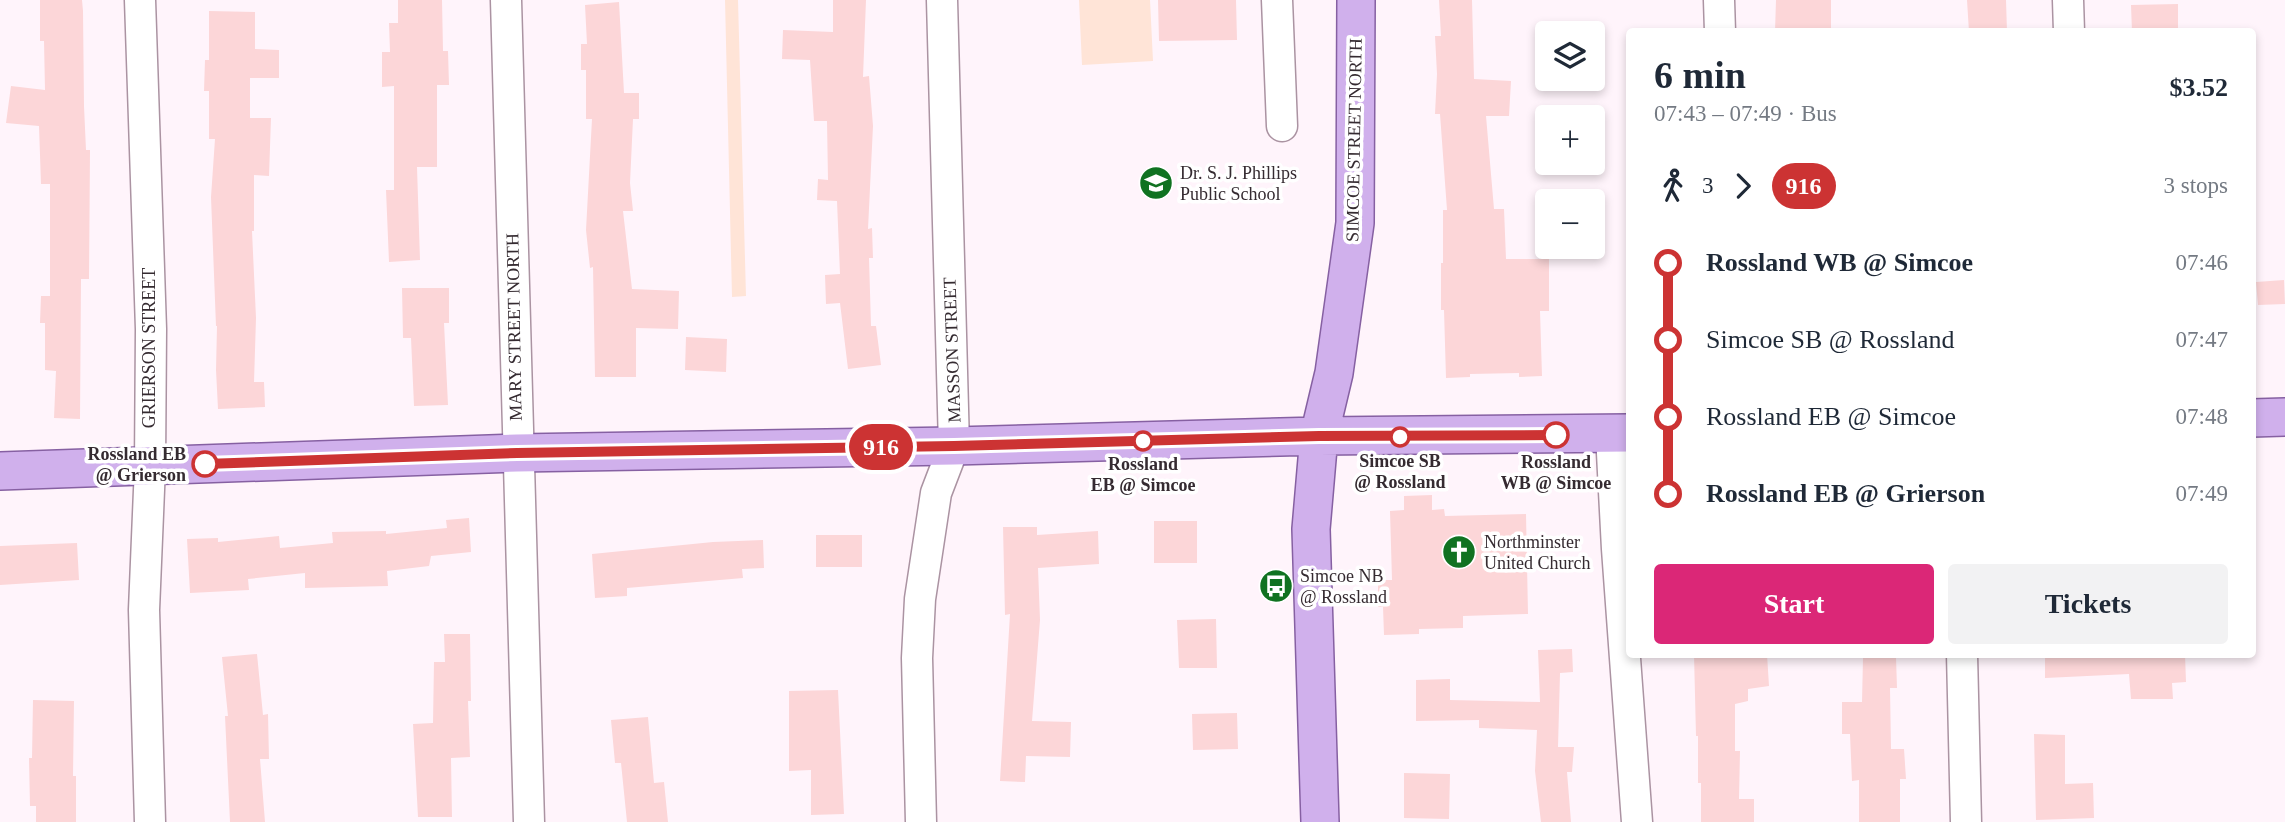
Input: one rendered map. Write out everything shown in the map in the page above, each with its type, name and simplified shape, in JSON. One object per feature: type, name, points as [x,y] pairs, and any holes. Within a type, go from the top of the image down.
[{"type":"main road","name":"SIMCOE STREET NORTH","points":[[1320,822],[1311,528],[1319,436],[1334,373],[1355,223],[1356,0]]},
{"type":"main road","points":[[2256,418],[2285,417]]},
{"type":"main road","points":[[0,471],[517,453],[954,446],[1319,436],[1620,434]]},
{"type":"street","name":"GRIERSON STREET","points":[[140,0],[151,328],[150,466],[144,610],[150,822]]},
{"type":"street","name":"MARY STREET NORTH","points":[[506,0],[529,822]]},
{"type":"street","name":"MASSON STREET","points":[[921,822],[917,658],[919,599],[936,492],[954,446],[942,0]]},
{"type":"street","points":[[1276,0],[1282,126]]},
{"type":"street","points":[[1719,0],[1720,28]]},
{"type":"street","points":[[2068,0],[2068,28]]},
{"type":"street","points":[[1620,434],[1617,549],[1637,822]]},
{"type":"street","points":[[1962,658],[1966,822]]},
{"type":"shaded area","points":[[725,0],[738,0],[746,296],[732,297]]},
{"type":"shaded area","points":[[1079,0],[1150,0],[1153,61],[1082,65]]},
{"type":"building","points":[[40,0],[82,0],[86,150],[90,150],[89,279],[81,279],[80,419],[54,418],[56,371],[45,370],[45,323],[40,323],[41,296],[50,296],[50,184],[41,184],[39,126],[6,123],[11,86],[45,90],[44,41],[40,41]]},
{"type":"building","points":[[398,0],[442,0],[443,51],[448,51],[449,85],[437,85],[437,167],[417,167],[420,260],[389,262],[386,190],[394,190],[394,86],[382,87],[382,52],[390,52],[389,23],[398,23]]},
{"type":"building","points":[[833,0],[866,0],[863,77],[869,76],[873,126],[868,229],[872,228],[873,258],[869,258],[871,326],[876,326],[881,365],[848,369],[840,303],[826,304],[825,275],[840,274],[837,201],[817,200],[818,179],[828,180],[827,121],[814,121],[810,60],[782,59],[783,30],[833,32]]},
{"type":"building","points":[[1158,0],[1236,0],[1237,40],[1159,41]]},
{"type":"building","points":[[1439,0],[1472,0],[1474,79],[1511,81],[1509,116],[1486,116],[1494,209],[1504,209],[1506,259],[1549,259],[1549,311],[1540,311],[1542,376],[1519,377],[1519,373],[1470,374],[1470,377],[1446,378],[1441,263],[1443,210],[1447,210],[1440,114],[1435,114],[1435,36],[1441,36]]},
{"type":"building","points":[[1776,0],[1831,0],[1831,28],[1775,28]]},
{"type":"building","points":[[1967,0],[2006,0],[2007,28],[1969,28]]},
{"type":"building","points":[[619,2],[624,93],[639,93],[639,119],[633,119],[630,183],[633,211],[623,211],[632,289],[679,291],[678,329],[636,328],[636,377],[595,377],[593,267],[590,268],[586,230],[592,119],[586,119],[586,70],[581,70],[581,44],[587,44],[585,5]]},
{"type":"building","points":[[2178,4],[2178,28],[2132,28],[2131,5]]},
{"type":"building","points":[[209,11],[255,12],[255,49],[279,50],[279,78],[250,78],[250,118],[271,118],[269,176],[254,175],[252,231],[256,318],[254,382],[264,382],[265,407],[218,409],[211,197],[215,139],[209,139],[209,91],[204,91],[205,60],[209,60]]},
{"type":"building","points":[[2284,280],[2285,304],[2258,305],[2256,282]]},
{"type":"building","points":[[402,288],[449,288],[449,323],[444,323],[448,405],[414,406],[411,338],[403,338]]},
{"type":"building","points":[[686,337],[727,339],[726,372],[685,370]]},
{"type":"building","name":"Northminster United Church","points":[[1432,495],[1432,510],[1444,509],[1445,516],[1526,514],[1528,614],[1463,616],[1463,628],[1419,629],[1419,634],[1384,635],[1383,607],[1378,607],[1378,580],[1392,580],[1390,511],[1404,510],[1404,496]]},
{"type":"building","points":[[469,518],[471,552],[431,556],[429,566],[387,571],[388,586],[305,588],[305,573],[248,579],[249,590],[190,593],[187,539],[218,538],[218,542],[279,536],[280,548],[333,543],[332,532],[386,531],[386,534],[447,528],[446,520]]},
{"type":"building","points":[[1154,521],[1197,521],[1197,563],[1154,563]]},
{"type":"building","points":[[1003,527],[1037,527],[1037,535],[1098,531],[1099,564],[1038,568],[1040,620],[1032,721],[1071,722],[1070,757],[1026,756],[1025,782],[1000,781],[1010,614],[1005,615]]},
{"type":"building","points":[[816,535],[862,535],[862,567],[816,567]]},
{"type":"building","points":[[763,540],[764,568],[742,569],[743,578],[627,588],[627,596],[595,598],[592,554]]},
{"type":"building","points":[[77,543],[79,580],[0,585],[0,546]]},
{"type":"building","points":[[1216,619],[1217,668],[1179,668],[1177,620]]},
{"type":"building","points":[[444,634],[470,634],[470,757],[451,758],[452,817],[418,817],[413,724],[433,723],[434,662],[445,662]]},
{"type":"building","points":[[1572,649],[1573,672],[1560,673],[1558,747],[1574,747],[1572,772],[1567,772],[1571,822],[1541,822],[1535,771],[1537,730],[1479,728],[1479,720],[1416,721],[1416,680],[1450,679],[1450,700],[1540,702],[1538,650]]},
{"type":"building","points":[[257,654],[263,715],[268,714],[269,759],[260,759],[265,822],[230,822],[225,716],[228,716],[222,657]]},
{"type":"building","points":[[1694,658],[1767,658],[1769,686],[1748,689],[1748,701],[1735,704],[1735,751],[1740,751],[1739,799],[1754,799],[1754,822],[1701,822],[1701,783],[1698,783]]},
{"type":"building","points":[[1863,658],[1896,658],[1897,688],[1890,688],[1891,749],[1904,749],[1906,779],[1900,779],[1900,822],[1859,822],[1859,780],[1852,781],[1850,734],[1842,734],[1842,702],[1862,702]]},
{"type":"building","points":[[2045,658],[2185,658],[2186,682],[2172,683],[2173,699],[2131,699],[2129,674],[2045,678]]},
{"type":"building","points":[[838,690],[844,814],[811,815],[811,770],[789,771],[789,691]]},
{"type":"building","points":[[33,700],[74,701],[73,776],[76,776],[76,822],[36,822],[36,806],[30,806],[29,758],[32,758]]},
{"type":"building","points":[[1237,713],[1238,749],[1193,750],[1192,714]]},
{"type":"building","points":[[648,717],[654,783],[664,782],[668,822],[627,822],[621,763],[615,763],[611,720]]},
{"type":"building","points":[[2034,734],[2065,735],[2065,784],[2093,783],[2094,818],[2036,820]]},
{"type":"building","points":[[1404,773],[1450,774],[1449,819],[1404,818]]},
{"type":"bus line","name":"916","points":[[205,464],[517,453],[954,446],[1319,436],[1556,435]]},
{"type":"place","name":"Dr. S. J. Phillips Public School","points":[[1156,183]]},
{"type":"place","name":"Rossland WB @ Simcoe","points":[[1556,435]]},
{"type":"place","name":"Simcoe SB @ Rossland","points":[[1400,437]]},
{"type":"place","name":"Rossland EB @ Simcoe","points":[[1143,441]]},
{"type":"place","name":"Rossland EB @ Grierson","points":[[205,464]]},
{"type":"place","name":"Northminster United Church","points":[[1459,552]]},
{"type":"place","name":"Simcoe NB @ Rossland","points":[[1276,586]]}]
